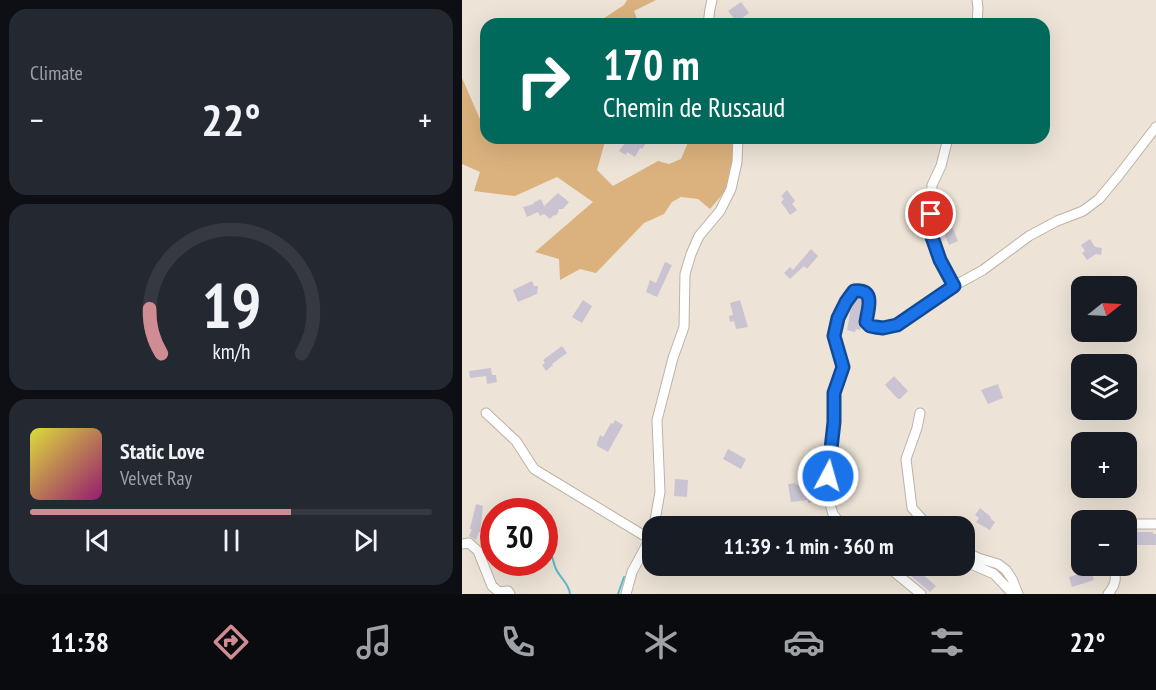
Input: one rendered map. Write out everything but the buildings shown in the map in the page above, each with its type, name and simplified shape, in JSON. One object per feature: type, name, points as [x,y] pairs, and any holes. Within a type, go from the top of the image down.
[{"type":"street","points":[[709,18],[712,0]]},
{"type":"street","points":[[977,0],[977,18]]},
{"type":"street","points":[[834,516],[828,497],[828,476],[834,422],[834,393],[843,367],[834,336],[838,318],[854,291],[867,294],[870,300],[866,322],[870,326],[883,328],[897,325],[954,286],[983,270],[1029,236],[1056,221],[1083,211],[1099,200],[1156,127]]},
{"type":"street","points":[[656,516],[660,492],[657,420],[673,358],[684,327],[685,274],[699,236],[720,211],[731,189],[737,162],[738,144]]},
{"type":"street","points":[[946,144],[941,166],[932,185],[932,237],[940,260],[954,286]]},
{"type":"street","points":[[486,413],[516,441],[534,469],[642,534]]},
{"type":"street","points":[[919,516],[912,508],[906,459],[920,413]]},
{"type":"street","points":[[1137,524],[1156,524]]},
{"type":"street","points":[[462,544],[469,543],[478,551],[492,586],[499,592],[508,591],[510,594]]},
{"type":"street","points":[[626,594],[632,572],[642,554]]},
{"type":"street","points":[[975,556],[998,564],[1005,570],[1012,579],[1015,594]]},
{"type":"street","points":[[975,566],[994,574],[1015,594]]},
{"type":"street","points":[[899,576],[921,594]]},
{"type":"street","points":[[1108,594],[1115,583],[1116,576]]},
{"type":"shaded area","points":[[627,0],[656,0],[634,11],[637,18],[604,18],[624,5]]},
{"type":"shaded area","points":[[462,78],[480,119],[480,144],[604,144],[597,170],[613,186],[658,161],[669,164],[681,159],[687,144],[734,144],[732,170],[726,190],[710,209],[698,199],[681,197],[672,202],[664,214],[644,223],[596,273],[580,269],[560,280],[559,259],[535,252],[593,202],[557,177],[515,196],[474,191],[480,172],[462,164]]},
{"type":"waterway","points":[[558,572],[570,594]]},
{"type":"waterway","points":[[618,594],[624,577]]},
{"type":"route","points":[[828,476],[834,422],[834,393],[843,367],[834,336],[838,318],[854,291],[861,291],[867,294],[870,300],[866,322],[870,326],[883,328],[897,325],[954,286],[940,260],[932,237],[931,214]]}]
